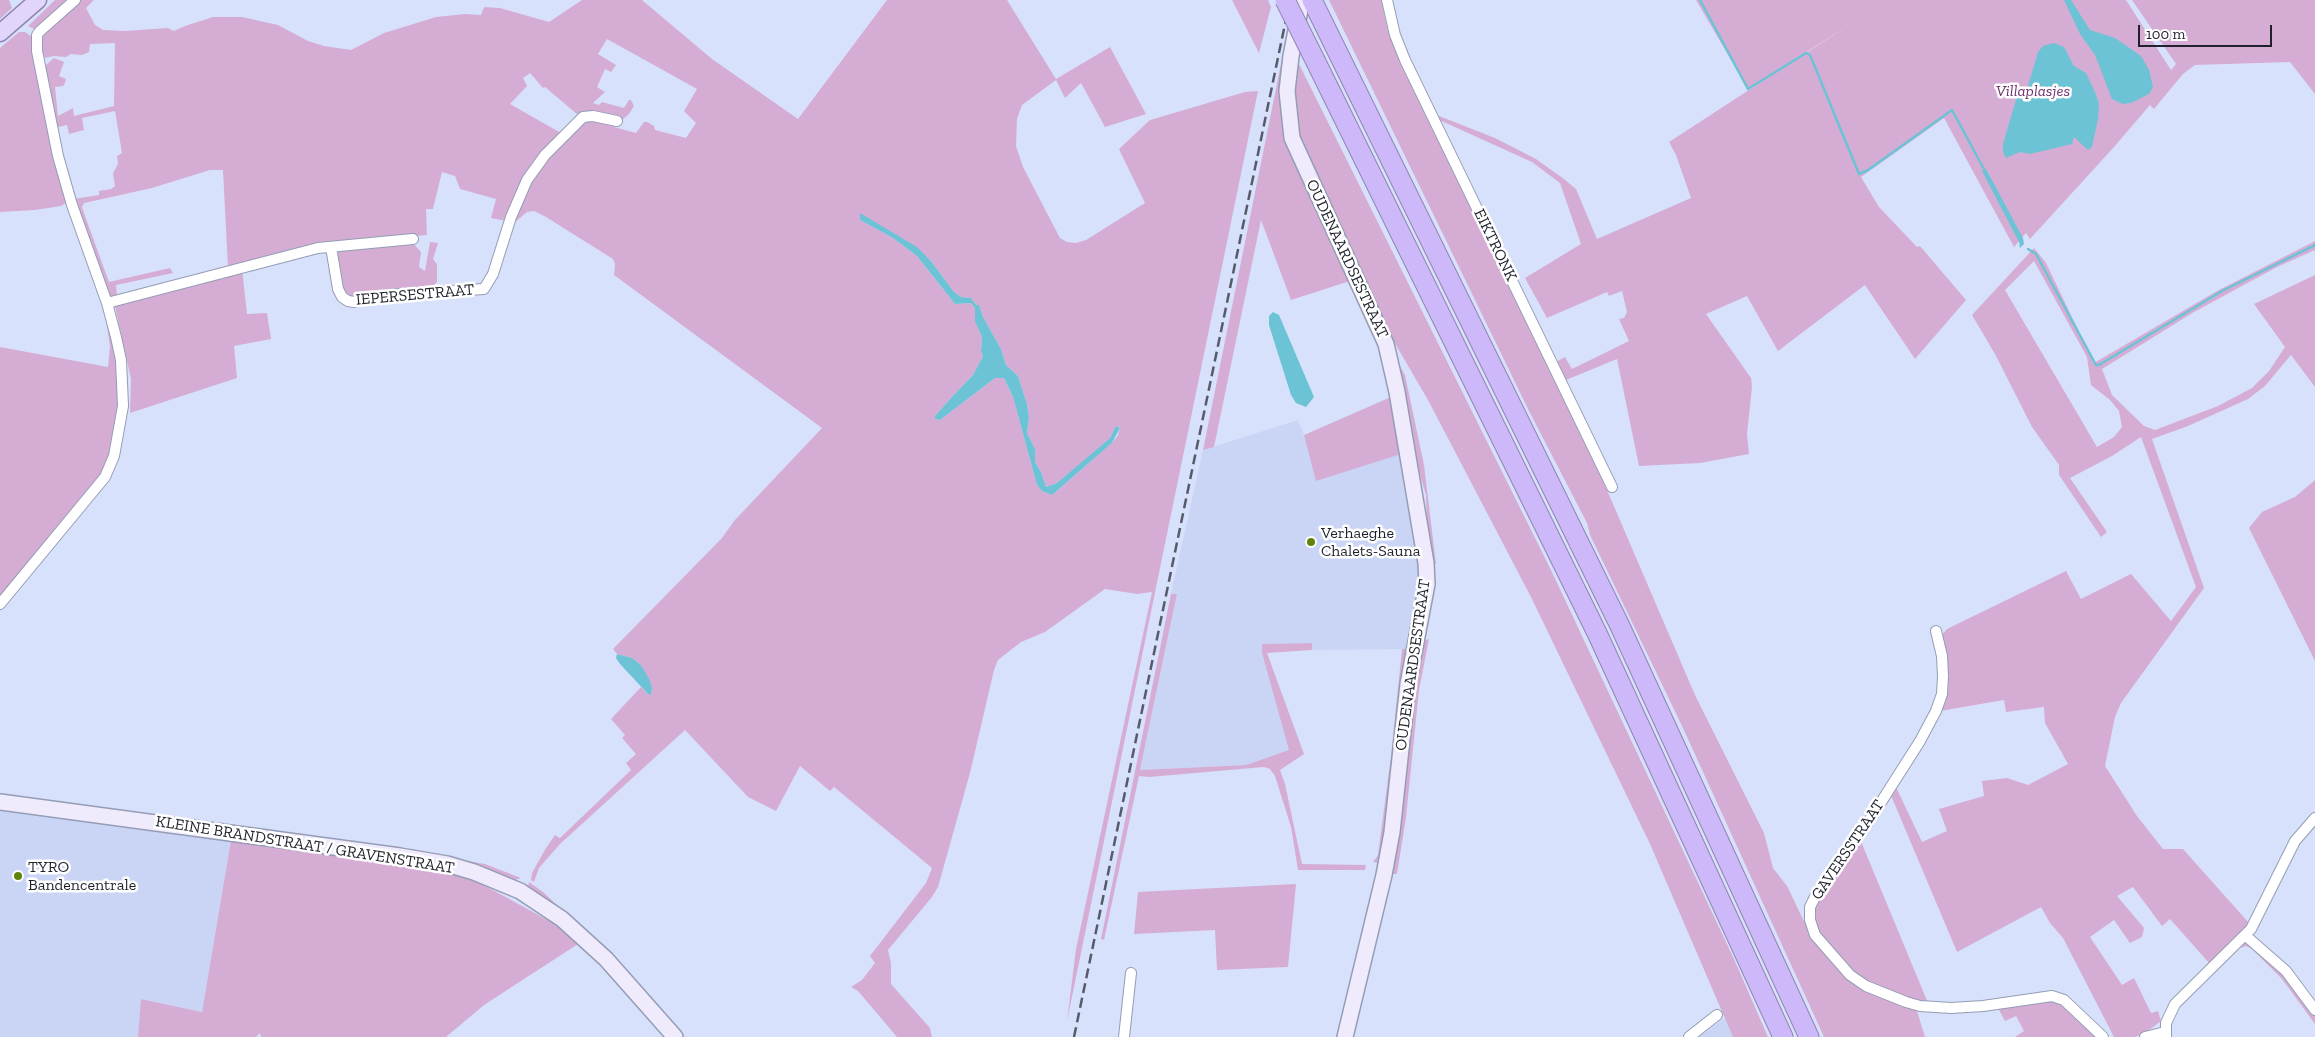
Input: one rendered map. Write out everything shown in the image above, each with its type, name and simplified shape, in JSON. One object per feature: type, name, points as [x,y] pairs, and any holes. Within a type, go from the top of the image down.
[{"type":"highway","points":[[1285,0],[1597,633],[1783,1037]]},
{"type":"highway","points":[[1312,0],[1618,624],[1809,1037]]},
{"type":"main road","points":[[0,33],[38,0]]},
{"type":"street","points":[[0,604],[95,491],[111,465],[121,424],[123,384],[121,360],[107,303],[58,156],[37,51],[37,35],[75,0]]},
{"type":"street","name":"OUDENAARDSESTRAAT","points":[[1302,0],[1291,56],[1287,91],[1292,138],[1386,344],[1397,392],[1426,563],[1427,584],[1408,684],[1397,797],[1384,875],[1345,1037]]},
{"type":"street","name":"EIKTRONK","points":[[1388,0],[1395,36],[1405,60],[1612,487]]},
{"type":"street","name":"IEPERSESTRAAT","points":[[331,247],[338,289],[342,297],[348,301],[354,302],[394,294],[484,289],[493,274],[511,217],[527,180],[545,155],[583,117],[594,116],[617,121]]},
{"type":"street","points":[[107,303],[266,260],[318,248],[413,239]]},
{"type":"street","name":"GAVERSSTRAAT","points":[[1936,631],[1942,656],[1943,676],[1942,694],[1936,711],[1920,741],[1875,811],[1816,895],[1810,907],[1810,920],[1815,935],[1850,975],[1866,986],[1899,999],[1920,1006],[1950,1008],[1983,1006],[2052,996],[2064,1000],[2103,1037]]},
{"type":"street","name":"KLEINE BRANDSTRAAT / GRAVENSTRAAT","points":[[0,802],[391,855],[446,864],[474,872],[520,891],[562,919],[606,959],[675,1037]]},
{"type":"street","points":[[2145,1037],[2165,1035],[2170,1014],[2175,1004],[2246,936],[2258,918],[2296,841],[2315,818]]},
{"type":"street","points":[[2246,936],[2286,971],[2315,1010]]},
{"type":"street","points":[[1124,1037],[1131,973]]},
{"type":"street","points":[[1689,1037],[1717,1015]]},
{"type":"shaded area","points":[[2064,0],[2071,0],[2090,30],[2115,38],[2141,56],[2149,70],[2153,87],[2149,94],[2131,103],[2123,104],[2112,99],[2095,55],[2080,34]]},
{"type":"shaded area","points":[[2054,43],[2064,47],[2074,66],[2086,73],[2095,92],[2099,104],[2092,147],[2088,150],[2074,137],[2072,144],[2030,154],[2020,152],[2006,158],[2003,152],[2003,144],[2016,100],[2028,86],[2038,52],[2043,46]]},
{"type":"shaded area","points":[[1986,169],[2023,238],[2024,244],[2020,248],[2019,242],[1982,171]]},
{"type":"shaded area","points":[[860,213],[917,247],[931,261],[954,292],[961,297],[971,298],[976,305],[979,305],[983,317],[1001,349],[1006,365],[1018,376],[1027,404],[1029,418],[1027,433],[1035,449],[1035,462],[1046,487],[1057,483],[1110,438],[1116,426],[1120,428],[1112,443],[1052,495],[1042,491],[1037,485],[1013,397],[1004,378],[995,378],[940,420],[935,419],[935,416],[973,375],[983,356],[981,351],[982,337],[975,321],[975,308],[971,303],[955,304],[917,256],[893,238],[860,220]]},
{"type":"shaded area","points":[[1273,312],[1279,315],[1314,397],[1306,407],[1296,403],[1291,395],[1269,325],[1269,316]]},
{"type":"shaded area","points":[[1298,420],[1304,435],[1401,454],[1421,557],[1420,594],[1406,649],[1312,650],[1311,643],[1262,644],[1262,653],[1290,750],[1246,765],[1140,770],[1177,595],[1171,594],[1203,450]]},
{"type":"shaded area","points":[[617,654],[632,658],[641,665],[649,679],[652,688],[651,694],[649,695],[620,664],[616,658]]},
{"type":"shaded area","points":[[0,807],[231,840],[202,1012],[142,999],[138,1037],[0,1037]]},
{"type":"shaded area","points":[[1725,1018],[1733,1037],[1699,1037]]},
{"type":"green space","points":[[0,0],[9,0],[12,8],[0,19]]},
{"type":"green space","points":[[55,0],[70,0],[36,30],[28,26]]},
{"type":"green space","points":[[79,0],[94,0],[86,8],[95,25],[103,30],[125,31],[168,28],[174,31],[213,17],[242,17],[278,25],[308,41],[324,46],[351,50],[384,33],[436,17],[465,14],[481,15],[484,7],[500,8],[549,22],[582,0],[642,0],[712,59],[798,119],[887,0],[1007,0],[1056,79],[1110,47],[1146,114],[1105,127],[1081,83],[1065,98],[1056,80],[1022,105],[1017,119],[1016,146],[1023,167],[1060,238],[1067,242],[1076,243],[1086,240],[1145,203],[1119,149],[1150,120],[1245,92],[1258,91],[1067,1021],[1076,949],[1152,592],[1137,594],[1105,589],[1045,632],[1021,642],[998,660],[970,773],[938,887],[932,897],[888,950],[891,963],[891,984],[930,1028],[932,1037],[897,1037],[858,991],[851,987],[862,980],[875,963],[870,956],[926,883],[932,868],[834,787],[830,791],[800,766],[776,811],[748,797],[685,730],[560,844],[539,868],[534,882],[531,880],[532,873],[555,835],[560,838],[631,770],[626,763],[636,754],[622,738],[625,735],[611,719],[641,687],[649,695],[652,688],[641,665],[632,658],[617,654],[613,649],[722,538],[734,521],[822,428],[614,275],[615,264],[613,259],[546,217],[534,211],[527,212],[513,224],[507,239],[513,217],[529,179],[565,137],[582,122],[585,114],[578,115],[545,87],[543,88],[530,73],[523,78],[527,86],[510,104],[561,133],[523,181],[507,221],[491,218],[496,199],[460,189],[455,176],[442,172],[433,209],[426,209],[427,235],[319,244],[228,268],[223,170],[210,170],[152,188],[84,203],[82,207],[109,282],[170,268],[173,273],[116,285],[117,296],[108,296],[74,199],[99,195],[99,191],[111,189],[115,186],[113,173],[118,164],[117,156],[122,153],[115,111],[82,118],[84,130],[69,134],[67,125],[54,128],[45,66],[54,58],[64,62],[59,76],[66,79],[65,83],[63,86],[55,87],[58,116],[73,108],[74,116],[114,106],[115,43],[90,44],[89,52],[82,55],[71,54],[66,57],[54,56],[45,58],[40,43],[45,31]],"holes":[[[607,39],[697,89],[684,111],[696,123],[686,138],[655,130],[654,126],[647,122],[644,122],[636,133],[614,127],[629,114],[634,106],[631,100],[629,100],[624,108],[602,102],[599,105],[593,103],[605,92],[597,87],[605,69],[611,72],[616,65],[598,54]],[[860,214],[917,248],[931,261],[954,292],[961,297],[971,298],[976,305],[979,305],[983,317],[1001,349],[1006,365],[1018,376],[1027,404],[1029,418],[1027,433],[1035,449],[1035,462],[1046,487],[1057,483],[1079,465],[1110,438],[1117,426],[1120,428],[1118,435],[1112,443],[1052,495],[1042,491],[1037,485],[1013,397],[1004,378],[995,378],[940,420],[935,419],[935,416],[973,375],[983,356],[981,351],[982,337],[975,320],[975,308],[971,303],[955,304],[917,256],[893,238],[860,220]]]},
{"type":"green space","points":[[1232,0],[1268,0],[1271,7],[1259,53]]},
{"type":"green space","points":[[1329,0],[1381,0],[1388,32],[1417,96],[1601,476],[1695,695],[1764,833],[1773,868],[1787,886],[1814,942],[1818,942],[1842,971],[1916,1008],[1925,1037],[1824,1037],[1682,726],[1590,535],[1587,523],[1529,411]]},
{"type":"green space","name":"Villaplasjes","points":[[1696,0],[2126,0],[2171,70],[2176,64],[2132,0],[2315,0],[2315,94],[2290,62],[2195,65],[2183,74],[2154,109],[2150,105],[2030,239],[2026,233],[2014,247],[1944,118],[1861,177],[1879,207],[1917,247],[1920,246],[1966,300],[1915,359],[1865,285],[1778,351],[1747,296],[1706,314],[1751,378],[1752,387],[1747,434],[1749,454],[1700,463],[1639,466],[1617,359],[1566,380],[1556,362],[1565,357],[1572,369],[1629,341],[1619,319],[1624,318],[1627,312],[1622,291],[1609,296],[1607,292],[1547,318],[1525,278],[1581,244],[1560,183],[1532,162],[1437,119],[1434,114],[1495,138],[1536,159],[1564,179],[1576,189],[1597,239],[1691,198],[1676,155],[1669,142],[1852,23],[1748,89]]},
{"type":"green space","points":[[19,32],[25,32],[31,36],[51,142],[66,203],[61,206],[35,210],[0,212],[0,48]]},
{"type":"green space","points":[[1286,39],[1289,44],[1283,102],[1353,280],[1291,300],[1261,220],[1214,447],[1203,450]]},
{"type":"green space","points":[[1296,58],[1551,570],[1734,959],[1768,1037],[1733,1037],[1650,844],[1532,599],[1428,400],[1393,340],[1303,153],[1293,117]]},
{"type":"green space","points":[[2315,241],[2315,250],[2277,267],[2194,312],[2102,369],[2112,395],[2144,426],[2155,430],[2218,406],[2252,388],[2269,371],[2285,347],[2254,304],[2315,275],[2315,387],[2291,355],[2265,386],[2248,399],[2188,426],[2152,439],[2204,588],[2121,703],[2115,717],[2105,766],[2137,816],[2163,849],[2183,849],[2249,923],[2238,938],[2210,964],[2170,919],[2162,926],[2133,887],[2117,896],[2144,928],[2142,937],[2130,943],[2114,920],[2090,937],[2122,985],[2134,978],[2151,1013],[2158,1011],[2161,1021],[2145,1033],[2135,1037],[2114,1037],[2063,938],[2050,923],[2041,907],[1957,952],[1890,793],[1896,787],[1922,842],[1947,831],[1939,809],[1984,796],[1982,781],[2007,778],[2028,785],[2068,764],[2045,723],[2044,707],[2006,712],[2004,700],[1940,711],[1942,635],[1947,629],[2066,571],[2081,599],[2131,574],[2171,621],[2196,587],[2141,437],[2112,456],[2070,478],[2107,532],[2101,537],[2059,475],[2059,465],[2032,427],[1995,354],[1972,315],[2034,248],[2046,263],[2094,363],[2217,291]],"holes":[[[2034,261],[2087,357],[2091,385],[2110,400],[2119,411],[2122,427],[2114,437],[2097,447],[2005,290]]]},
{"type":"green space","points":[[412,242],[421,252],[419,267],[425,271],[430,242],[438,243],[433,259],[437,264],[437,282],[433,286],[426,286],[427,291],[350,298],[341,291],[336,249]]},
{"type":"green space","points":[[242,269],[247,314],[267,313],[271,339],[234,346],[237,378],[130,413],[131,379],[115,306]]},
{"type":"green space","points":[[107,326],[111,326],[114,337],[120,396],[107,469],[0,599],[0,347],[108,367],[110,346]]},
{"type":"green space","points":[[1393,354],[1405,375],[1424,465],[1436,564],[1433,564],[1427,528],[1426,495],[1420,475],[1415,470]]},
{"type":"green space","points":[[1391,397],[1401,454],[1316,481],[1304,435]]},
{"type":"green space","points":[[2315,480],[2315,661],[2249,528],[2262,512],[2295,497]]},
{"type":"green space","points":[[1171,594],[1177,594],[1140,770],[1246,765],[1289,750],[1262,653],[1262,644],[1312,643],[1312,650],[1267,653],[1304,754],[1280,770],[1285,784],[1302,864],[1366,865],[1365,870],[1298,870],[1291,827],[1275,776],[1270,769],[1264,767],[1149,777],[1139,776],[1104,940],[1101,939]]},
{"type":"green space","points":[[1429,639],[1419,690],[1406,817],[1397,874],[1392,874],[1390,865],[1405,747],[1423,641]]},
{"type":"green space","points":[[1402,649],[1406,649],[1407,653],[1393,798],[1379,863],[1373,862],[1378,855]]},
{"type":"green space","points":[[1860,839],[1928,1003],[1900,997],[1857,977],[1829,947],[1814,923],[1813,914],[1816,903]]},
{"type":"green space","points":[[231,840],[430,866],[480,883],[553,923],[578,944],[484,1005],[446,1037],[261,1037],[260,1033],[256,1037],[138,1037],[141,999],[202,1012]]},
{"type":"green space","points":[[438,856],[485,864],[521,878],[512,881]]},
{"type":"green space","points":[[529,882],[543,892],[587,933],[528,888]]},
{"type":"green space","points":[[1296,884],[1288,967],[1217,970],[1215,930],[1134,934],[1138,892]]},
{"type":"green space","points":[[2246,942],[2284,974],[2315,1016],[2315,1024],[2282,979],[2252,949],[2246,946],[2240,948]]},
{"type":"green space","points":[[2047,999],[2064,1004],[2099,1037],[2015,1037],[2024,1031],[2016,1016],[2005,1021],[1998,1008]]},
{"type":"waterway","points":[[1700,0],[1748,89],[1806,53],[1810,55],[1859,174],[1868,170],[1952,110],[1985,171]]},
{"type":"waterway","points":[[2028,249],[2036,254],[2096,365],[2099,365],[2222,291],[2315,245]]},
{"type":"railway","points":[[1074,1037],[1290,0]]},
{"type":"place","name":"Verhaeghe Chalets-Sauna","points":[[1311,542]]},
{"type":"place","name":"TYRO Bandencentrale","points":[[18,876]]}]
